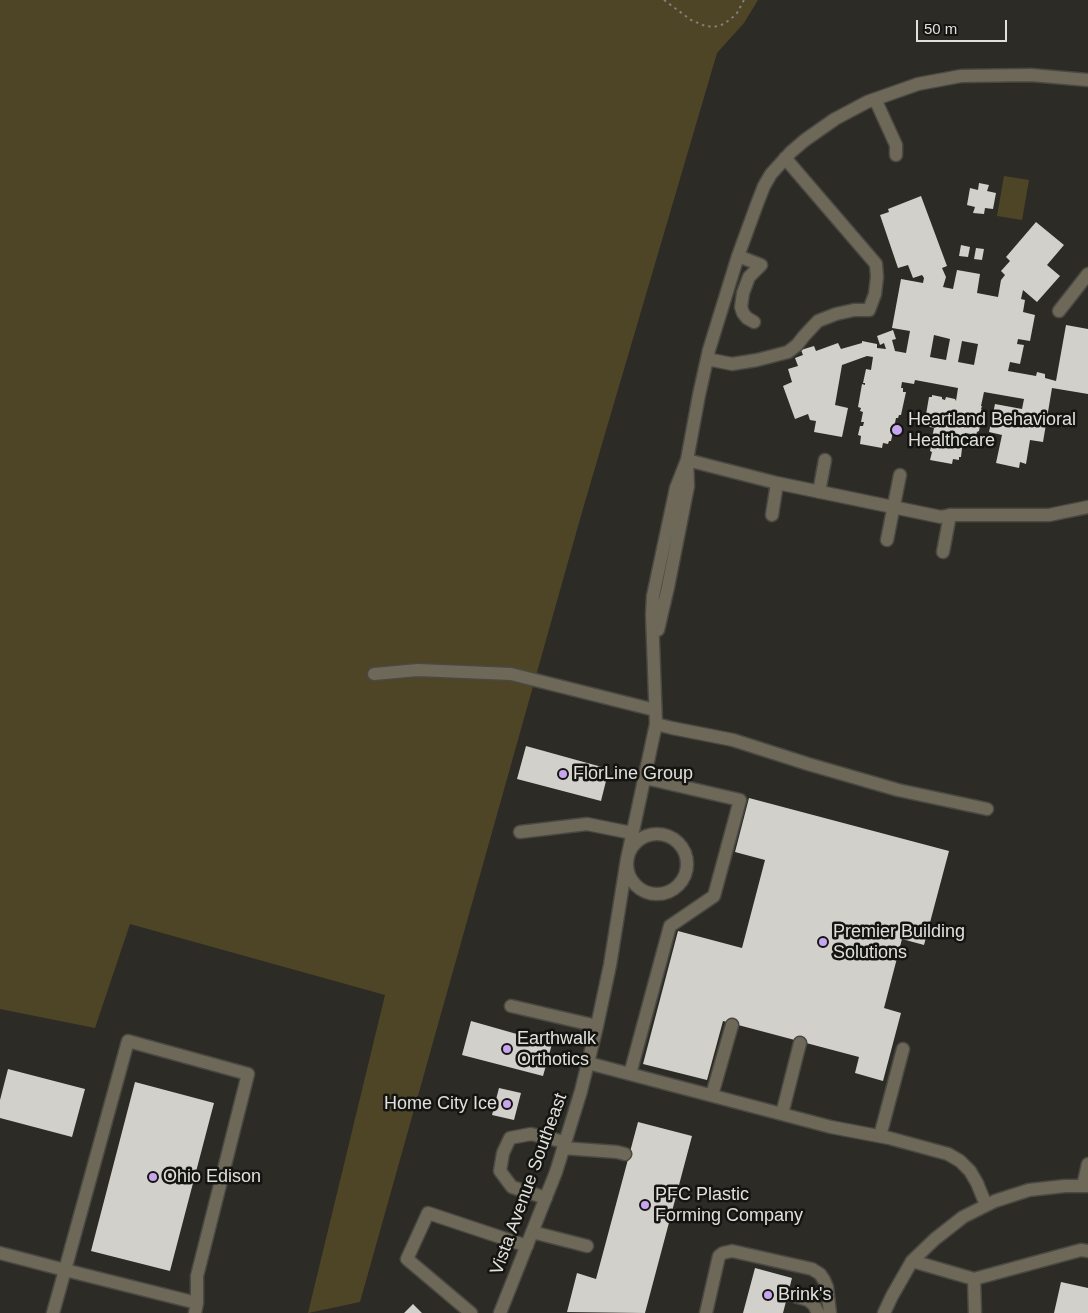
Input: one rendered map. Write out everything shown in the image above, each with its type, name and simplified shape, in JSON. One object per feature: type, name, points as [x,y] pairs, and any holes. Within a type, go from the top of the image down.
[{"type":"street","name":"Vista Avenue Southeast","points":[[500,1313],[546,1198],[564,1145],[581,1091],[597,1026],[610,965],[632,833],[656,724],[654,644],[668,587],[688,486],[687,460],[699,395],[707,359],[738,256],[764,186],[771,174],[785,158],[805,140],[835,119],[875,99],[918,84],[962,76],[1031,75],[1088,80]]},
{"type":"street","points":[[875,99],[896,145],[896,155]]},
{"type":"street","points":[[707,359],[732,364],[788,352],[797,345],[818,321],[854,310],[870,310],[875,294],[876,264],[785,158]]},
{"type":"street","points":[[738,256],[761,265],[749,277],[740,307],[746,318],[754,322]]},
{"type":"street","points":[[1058,311],[1088,274]]},
{"type":"street","points":[[687,460],[778,483],[941,517],[1049,515],[1088,507]]},
{"type":"street","points":[[819,492],[825,460]]},
{"type":"street","points":[[887,540],[900,475]]},
{"type":"street","points":[[772,515],[778,483]]},
{"type":"street","points":[[943,552],[950,516]]},
{"type":"street","points":[[374,674],[418,670],[511,674],[655,710]]},
{"type":"street","points":[[656,724],[733,740],[898,790],[987,809]]},
{"type":"street","points":[[630,1074],[670,926],[714,896],[740,800],[645,778]]},
{"type":"street","points":[[520,832],[588,824],[632,833]]},
{"type":"street","name":"Vista Avenue Southeast","points":[[661,834],[675,840],[682,847],[687,867],[680,885],[672,891],[653,895],[644,892],[630,878],[627,869],[627,859],[630,849],[637,841],[646,836],[661,834]]},
{"type":"street","points":[[511,1006],[597,1026]]},
{"type":"street","points":[[712,1095],[732,1025]]},
{"type":"street","points":[[0,1253],[65,1270],[196,1308],[198,1276],[248,1074],[128,1041],[65,1270],[53,1313]]},
{"type":"street","points":[[782,1114],[800,1043]]},
{"type":"street","points":[[880,1136],[902,1049]]},
{"type":"street","points":[[588,1063],[831,1127],[880,1136],[935,1150],[954,1157],[965,1166],[974,1177],[986,1205]]},
{"type":"street","points":[[546,1198],[512,1187],[500,1171],[510,1138],[531,1134],[564,1145],[625,1154]]},
{"type":"street","points":[[884,1313],[912,1262],[935,1239],[963,1217],[986,1205],[1029,1190],[1056,1186],[1085,1186],[1088,1164]]},
{"type":"street","points":[[471,1313],[407,1259],[428,1213],[527,1246]]},
{"type":"street","points":[[532,1232],[587,1246]]},
{"type":"street","points":[[912,1262],[974,1279],[1080,1250],[1088,1251]]},
{"type":"street","points":[[706,1313],[717,1261],[723,1253],[732,1251],[812,1269],[820,1274],[827,1287],[830,1313]]},
{"type":"street","points":[[974,1279],[975,1313]]},
{"type":"street","points":[[788,1294],[808,1300],[814,1305],[818,1313]]},
{"type":"path","points":[[664,0],[690,20],[705,26],[714,27],[724,24],[733,17],[744,0]]},
{"type":"shaded area","points":[[0,0],[758,0],[744,23],[717,53],[582,512],[360,1302],[308,1313],[385,995],[130,924],[95,1028],[0,1009]]},
{"type":"shaded area","points":[[1004,176],[1029,180],[1022,220],[997,216]]},
{"type":"building","points":[[979,183],[989,185],[987,191],[996,193],[993,209],[985,208],[984,214],[973,213],[975,207],[967,205],[970,188],[978,190]]},
{"type":"building","points":[[921,196],[947,266],[942,268],[946,277],[943,287],[953,289],[957,270],[980,274],[977,293],[998,297],[1001,280],[1005,275],[1001,271],[1010,261],[1006,257],[1036,222],[1064,245],[1047,265],[1060,276],[1037,302],[1023,290],[1021,299],[1025,300],[1023,312],[1035,315],[1030,341],[1018,339],[1017,344],[1024,345],[1020,364],[1010,362],[1008,371],[1036,376],[1037,372],[1045,374],[1045,378],[1056,381],[1066,325],[1088,329],[1088,394],[1052,388],[1043,442],[1030,440],[1026,464],[1020,462],[1019,468],[996,463],[1002,435],[989,432],[995,404],[1022,409],[1024,399],[984,392],[979,431],[976,435],[965,433],[961,447],[961,457],[959,457],[959,460],[953,459],[952,464],[930,460],[932,452],[930,451],[934,438],[932,438],[934,428],[936,428],[924,426],[929,397],[932,397],[932,395],[942,397],[945,400],[946,397],[956,401],[958,388],[915,380],[914,384],[902,382],[901,388],[903,388],[903,392],[906,392],[901,415],[896,418],[894,428],[891,427],[890,431],[893,432],[891,441],[888,444],[883,443],[882,448],[860,444],[861,436],[858,435],[860,426],[863,426],[864,422],[861,422],[863,412],[858,407],[862,384],[865,385],[863,383],[866,369],[871,370],[873,357],[867,356],[842,365],[835,405],[848,408],[842,437],[814,432],[816,421],[810,420],[808,414],[795,419],[783,386],[792,382],[788,369],[798,366],[795,358],[803,355],[801,350],[814,346],[816,351],[838,343],[841,349],[862,343],[862,341],[877,344],[877,348],[886,349],[884,343],[880,345],[877,336],[893,330],[896,339],[892,340],[895,351],[906,353],[910,331],[892,328],[901,279],[923,283],[924,278],[922,275],[913,278],[908,265],[898,268],[880,215],[889,212],[888,209]],"holes":[[[934,335],[950,339],[946,360],[930,357]],[[962,341],[978,344],[974,365],[958,362]]]},
{"type":"building","points":[[961,245],[970,247],[968,257],[959,256]]},
{"type":"building","points":[[976,248],[984,249],[982,260],[974,259]]},
{"type":"building","name":"FlorLine Group","points":[[526,746],[609,769],[601,801],[517,779]]},
{"type":"building","name":"Premier Building Solutions","points":[[749,798],[949,851],[924,945],[902,939],[884,1008],[901,1013],[883,1081],[855,1073],[859,1057],[723,1021],[707,1080],[643,1064],[678,931],[742,948],[765,860],[735,852]]},
{"type":"building","name":"Earthwalk Orthotics","points":[[471,1021],[552,1044],[543,1076],[462,1055]]},
{"type":"building","points":[[8,1069],[85,1089],[72,1137],[0,1118],[0,1100]]},
{"type":"building","name":"Ohio Edison","points":[[135,1082],[214,1103],[170,1271],[91,1251]]},
{"type":"building","name":"Home City Ice","points":[[499,1088],[521,1093],[514,1120],[492,1115]]},
{"type":"building","name":"PFC Plastic Forming Company","points":[[638,1122],[692,1136],[645,1313],[567,1312],[577,1273],[596,1279]]},
{"type":"building","name":"Brink's","points":[[755,1268],[792,1278],[783,1313],[743,1313]]},
{"type":"building","points":[[1061,1282],[1088,1288],[1088,1313],[1054,1313]]},
{"type":"building","points":[[413,1304],[422,1313],[404,1313]]},
{"type":"place","name":"Heartland Behavioral Healthcare","points":[[897,430]]},
{"type":"place","name":"FlorLine Group","points":[[563,774]]},
{"type":"place","name":"Premier Building Solutions","points":[[823,942]]},
{"type":"place","name":"Earthwalk Orthotics","points":[[507,1049]]},
{"type":"place","name":"Home City Ice","points":[[507,1104]]},
{"type":"place","name":"Ohio Edison","points":[[153,1177]]},
{"type":"place","name":"PFC Plastic Forming Company","points":[[645,1205]]},
{"type":"place","name":"Brink's","points":[[768,1295]]}]
